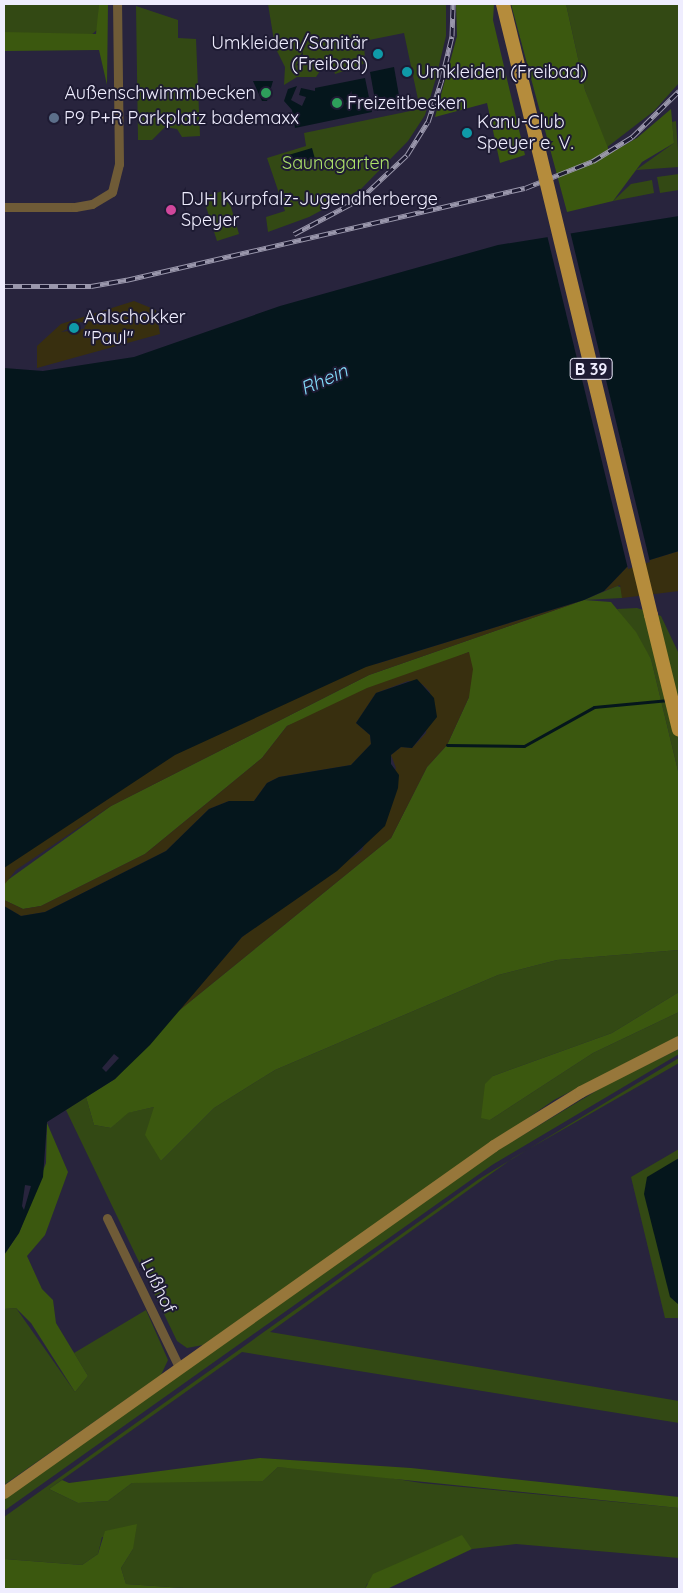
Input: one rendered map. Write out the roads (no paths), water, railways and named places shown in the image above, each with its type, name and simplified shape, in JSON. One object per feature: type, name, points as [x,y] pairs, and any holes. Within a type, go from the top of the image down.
[{"type":"main road","name":"B 39","points":[[503,4],[679,730]]},
{"type":"street","points":[[4,208],[75,207],[92,204],[112,192],[119,170],[117,4]]},
{"type":"street","points":[[4,1493],[515,1132],[679,1042]]},
{"type":"street","name":"Lußhof","points":[[108,1218],[180,1367]]},
{"type":"water","points":[[394,67],[401,107],[377,111],[370,72]]},
{"type":"water","name":"Freizeitbecken","points":[[365,78],[372,112],[295,128],[292,110],[284,101],[288,89],[297,86],[291,100],[302,106],[306,97],[299,95],[301,88],[315,91],[315,88]]},
{"type":"water","name":"Außenschwimmbecken","points":[[253,81],[273,81],[267,101],[262,101]]},
{"type":"water","points":[[312,148],[315,159],[287,166],[285,156]]},
{"type":"water","name":"Rhein","points":[[679,216],[679,551],[627,567],[604,591],[584,600],[366,667],[175,755],[4,868],[4,368],[43,371],[134,357],[280,306],[498,245]],"holes":[[[619,445],[623,449],[601,455],[602,449]]]},
{"type":"water","points":[[417,679],[434,698],[437,717],[412,748],[401,747],[391,755],[391,764],[399,775],[398,788],[385,826],[337,871],[242,937],[150,1045],[115,1079],[47,1122],[43,1177],[19,1233],[4,1255],[4,906],[21,916],[45,912],[166,851],[209,809],[229,801],[254,801],[267,783],[279,777],[351,765],[371,744],[370,735],[356,723],[376,693]]},
{"type":"water","points":[[679,1158],[679,1305],[670,1297],[644,1194],[647,1177]]},
{"type":"waterway","points":[[447,745],[524,746],[594,707],[669,700]]},
{"type":"railway","points":[[294,234],[360,199],[407,155],[428,122],[441,82],[452,36],[453,4]]},
{"type":"railway","points":[[4,286],[91,286],[126,280],[525,188],[593,161],[632,137],[679,91]]},
{"type":"place","name":"Umkleiden/Sanitär (Freibad)","points":[[378,54]]},
{"type":"place","name":"Umkleiden (Freibad)","points":[[407,72]]},
{"type":"place","name":"Außenschwimmbecken","points":[[266,93]]},
{"type":"place","name":"Freizeitbecken","points":[[337,103]]},
{"type":"place","name":"P9 P+R Parkplatz bademaxx","points":[[54,118]]},
{"type":"place","name":"Kanu-Club Speyer e. V.","points":[[467,133]]},
{"type":"place","name":"DJH Kurpfalz-Jugendherberge Speyer","points":[[171,210]]},
{"type":"place","name":"Aalschokker \"Paul\"","points":[[74,328]]},
{"type":"park label","name":"Saunagarten","points":[[336,163]]}]
